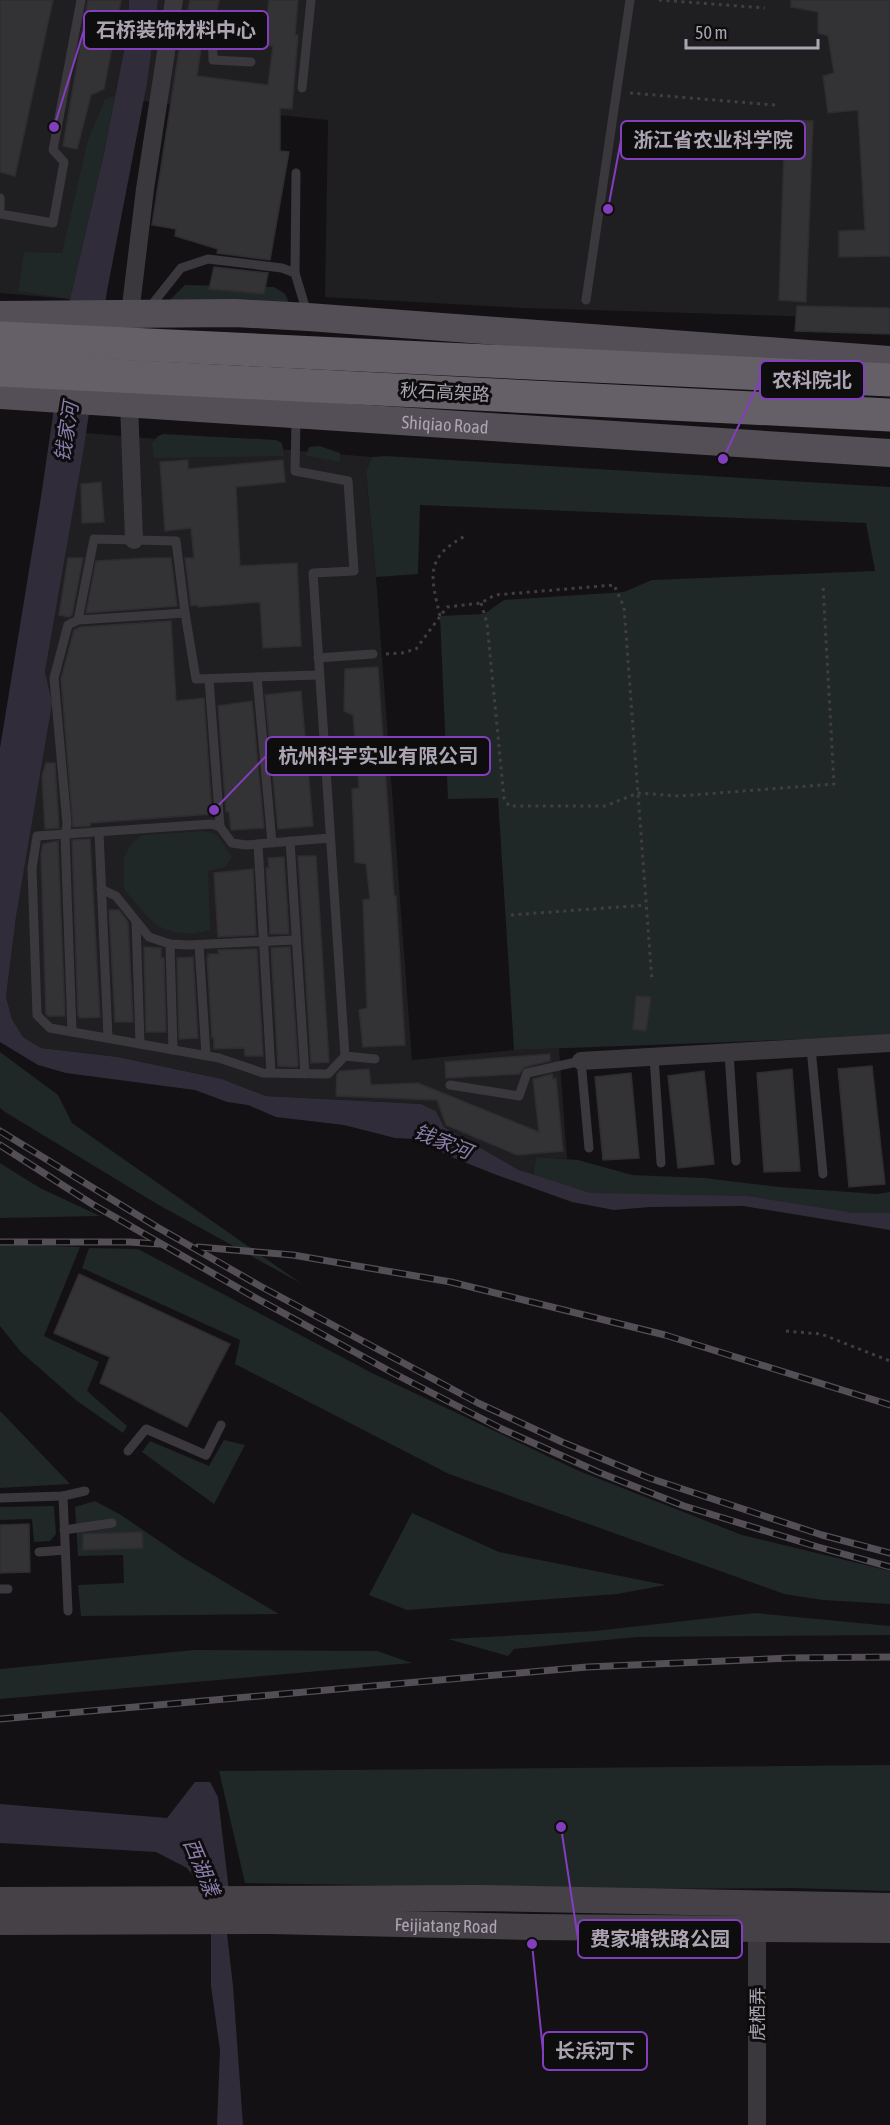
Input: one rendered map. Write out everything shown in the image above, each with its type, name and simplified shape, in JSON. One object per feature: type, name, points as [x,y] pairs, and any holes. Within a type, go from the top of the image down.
[{"type":"highway","name":"秋石高架路","points":[[1,332],[890,380]]},
{"type":"highway","name":"秋石高架路","points":[[0,370],[890,415]]},
{"type":"main road","points":[[1,332],[53,313],[234,313],[890,360]]},
{"type":"main road","name":"Shiqiao Road","points":[[0,395],[890,453]]},
{"type":"street","points":[[131,314],[145,189],[173,7]]},
{"type":"street","points":[[120,402],[134,540]]},
{"type":"street","points":[[581,1061],[890,1043]]},
{"type":"street","name":"Feijiatang Road","points":[[0,1900],[163,1910],[270,1910],[478,1898],[757,1916],[890,1930]]},
{"type":"street","name":"Feijiatang Road","points":[[757,1916],[890,1906]]},
{"type":"street","name":"Feijiatang Road","points":[[0,1922],[163,1910]]},
{"type":"street","name":"虎栖弄","points":[[757,1916],[757,2125]]},
{"type":"lane","points":[[0,214],[53,223],[64,162],[53,150],[81,0]]},
{"type":"lane","points":[[302,88],[310,0]]},
{"type":"lane","points":[[586,300],[630,0]]},
{"type":"lane","points":[[173,7],[212,20],[213,60],[252,62]]},
{"type":"lane","points":[[296,173],[295,273],[308,317]]},
{"type":"lane","points":[[0,198],[2,198],[0,208]]},
{"type":"lane","points":[[131,314],[181,268],[208,259],[282,268],[295,273]]},
{"type":"lane","points":[[296,414],[295,471],[348,481],[354,571],[313,573],[345,1056],[328,1074],[264,1073],[206,1055],[50,1028],[38,1015],[32,868],[38,836],[212,824],[220,827],[232,843],[258,844],[330,837]]},
{"type":"lane","points":[[78,620],[94,539],[176,541],[196,679],[319,675]]},
{"type":"lane","points":[[72,1032],[65,835],[67,824],[54,678],[68,625],[78,620],[185,613]]},
{"type":"lane","points":[[318,658],[373,654]]},
{"type":"lane","points":[[257,677],[272,843]]},
{"type":"lane","points":[[209,679],[220,827]]},
{"type":"lane","points":[[99,832],[108,1038]]},
{"type":"lane","points":[[290,841],[305,1074]]},
{"type":"lane","points":[[258,844],[271,1073]]},
{"type":"lane","points":[[101,889],[116,896],[149,937],[170,944],[199,945],[295,940]]},
{"type":"lane","points":[[136,921],[140,1044]]},
{"type":"lane","points":[[170,944],[173,1050]]},
{"type":"lane","points":[[199,945],[206,1055]]},
{"type":"lane","points":[[811,1048],[823,1174]]},
{"type":"lane","points":[[729,1053],[736,1161]]},
{"type":"lane","points":[[345,1056],[375,1059]]},
{"type":"lane","points":[[654,1057],[661,1163]]},
{"type":"lane","points":[[450,1085],[519,1096],[527,1073],[581,1061],[589,1148]]},
{"type":"lane","points":[[128,1451],[146,1429],[206,1455],[221,1425]]},
{"type":"lane","points":[[0,1498],[63,1496],[85,1491]]},
{"type":"lane","points":[[63,1496],[68,1611]]},
{"type":"lane","points":[[64,1530],[112,1523]]},
{"type":"lane","points":[[39,1552],[65,1550]]},
{"type":"path","points":[[659,0],[765,8]]},
{"type":"path","points":[[617,92],[775,105]]},
{"type":"path","points":[[440,616],[433,588],[433,572],[438,558],[448,545],[467,535]]},
{"type":"path","points":[[373,654],[402,653],[416,649],[447,607],[481,603],[495,595],[614,585],[624,607],[652,981]]},
{"type":"path","points":[[481,603],[488,623],[504,798],[509,806],[605,806],[638,793],[679,796],[834,784],[823,585]]},
{"type":"path","points":[[511,915],[646,905]]},
{"type":"path","points":[[786,1331],[821,1334],[890,1361]]},
{"type":"shaded area","points":[[0,0],[129,0],[128,30],[103,158],[70,299],[0,293]]},
{"type":"shaded area","points":[[145,0],[890,0],[890,319],[523,308],[325,297],[328,120],[132,100]]},
{"type":"shaded area","points":[[115,96],[70,299],[18,291],[24,252],[62,253],[88,140],[105,99]]},
{"type":"shaded area","points":[[185,285],[274,287],[285,294],[291,307],[167,303]]},
{"type":"shaded area","points":[[86,433],[372,457],[366,473],[376,577],[412,1060],[559,1048],[567,1159],[536,1157],[533,1175],[519,1170],[444,1127],[436,1111],[421,1104],[266,1096],[222,1079],[118,1057],[41,1048],[23,1037],[12,1019],[6,997],[16,917],[51,703],[45,672]]},
{"type":"shaded area","points":[[163,434],[276,440],[282,443],[284,456],[154,458],[152,443]]},
{"type":"shaded area","points":[[319,446],[340,453],[340,462],[306,456],[309,447]]},
{"type":"shaded area","points":[[386,456],[890,487],[890,1036],[514,1050],[498,798],[448,799],[440,616],[484,614],[504,600],[624,592],[652,580],[875,571],[866,523],[420,505],[418,574],[376,577],[366,472],[372,457]]},
{"type":"shaded area","points":[[204,831],[217,835],[232,857],[225,867],[208,871],[210,930],[192,934],[175,932],[157,926],[124,889],[124,857],[132,843],[142,835]]},
{"type":"shaded area","points":[[0,1052],[58,1095],[72,1123],[302,1284],[157,1204],[5,1112],[0,1108]]},
{"type":"shaded area","points":[[536,1157],[578,1160],[632,1175],[704,1178],[779,1187],[877,1194],[890,1192],[890,1213],[854,1213],[591,1193],[533,1175]]},
{"type":"shaded area","points":[[0,1163],[40,1188],[100,1216],[0,1218]]},
{"type":"shaded area","points":[[0,1244],[80,1247],[44,1336],[99,1362],[87,1391],[127,1426],[123,1433],[77,1401],[21,1352],[0,1326]]},
{"type":"shaded area","points":[[89,1248],[138,1249],[372,1373],[579,1471],[742,1535],[890,1571],[890,1604],[823,1600],[784,1594],[449,1474],[235,1364],[240,1340],[82,1268]]},
{"type":"shaded area","points":[[0,1411],[5,1416],[70,1484],[0,1488]]},
{"type":"shaded area","points":[[224,1440],[245,1445],[214,1504],[142,1452],[150,1441],[209,1466]]},
{"type":"shaded area","points":[[95,1501],[121,1515],[184,1558],[279,1614],[81,1616],[78,1585],[124,1583],[123,1555],[78,1556],[75,1507]]},
{"type":"shaded area","points":[[54,1506],[56,1534],[50,1541],[34,1542],[32,1519],[0,1520],[0,1507]]},
{"type":"shaded area","points":[[412,1513],[499,1552],[666,1585],[617,1594],[407,1610],[369,1595]]},
{"type":"shaded area","points":[[755,1613],[890,1626],[890,1635],[637,1637],[514,1649],[508,1656],[448,1639],[595,1631]]},
{"type":"shaded area","points":[[194,1650],[377,1651],[412,1663],[0,1699],[0,1669]]},
{"type":"shaded area","points":[[890,1765],[890,1891],[245,1883],[219,1771]]},
{"type":"water","name":"钱家河","points":[[129,0],[158,0],[147,83],[107,291],[84,447],[45,672],[52,703],[16,917],[6,997],[12,1019],[23,1037],[41,1048],[118,1057],[222,1079],[266,1096],[421,1104],[436,1111],[444,1127],[519,1170],[591,1193],[747,1196],[854,1213],[890,1213],[890,1230],[743,1206],[650,1207],[614,1210],[572,1202],[454,1158],[415,1139],[395,1138],[344,1125],[276,1117],[248,1105],[227,1102],[195,1090],[66,1073],[38,1065],[0,1042],[0,748],[41,497],[70,299],[103,158],[128,30]]},
{"type":"water","name":"西湖漾","points":[[195,1782],[210,1782],[218,1797],[229,1891],[225,1916],[233,1986],[243,2125],[217,2125],[220,2050],[211,1986],[211,1926],[208,1896],[187,1868],[156,1852],[0,1843],[0,1804],[167,1818]]},
{"type":"building","points":[[0,0],[53,0],[15,176],[0,172]]},
{"type":"building","points":[[88,0],[121,0],[104,89],[91,95],[77,149],[63,146]]},
{"type":"building","points":[[190,0],[219,0],[216,15],[188,10]]},
{"type":"building","points":[[269,0],[298,0],[295,35],[298,35],[292,109],[280,108],[280,151],[289,152],[270,260],[217,253],[218,249],[175,236],[176,229],[152,225],[183,25],[185,26],[185,23],[205,26],[206,41],[202,41],[197,76],[268,85],[273,46],[219,42],[219,25],[265,32]]},
{"type":"building","points":[[791,0],[890,0],[890,256],[839,257],[839,231],[865,230],[858,110],[828,113],[823,76],[834,73],[828,36],[818,33],[818,12],[791,7]]},
{"type":"building","points":[[785,120],[813,121],[806,302],[779,300]]},
{"type":"building","points":[[214,267],[268,273],[264,294],[209,289]]},
{"type":"building","points":[[797,306],[890,308],[890,334],[795,331]]},
{"type":"building","points":[[188,460],[188,469],[283,460],[285,482],[236,487],[240,566],[297,563],[301,646],[263,648],[260,602],[191,606],[185,558],[194,558],[191,528],[165,531],[160,462]]},
{"type":"building","points":[[101,482],[104,522],[82,523],[81,484]]},
{"type":"building","points":[[68,558],[83,558],[72,615],[69,617],[59,615]]},
{"type":"building","points":[[171,558],[177,606],[86,613],[96,561]]},
{"type":"building","points":[[171,621],[176,701],[204,698],[212,814],[90,823],[90,826],[73,827],[61,679],[74,630],[80,627]]},
{"type":"building","points":[[378,667],[405,1045],[363,1047],[359,1010],[367,1008],[363,900],[370,899],[366,864],[355,862],[352,789],[359,788],[353,715],[344,711],[345,669]]},
{"type":"building","points":[[301,691],[313,826],[278,829],[265,695]]},
{"type":"building","points":[[252,701],[264,828],[231,830],[229,812],[226,812],[218,706]]},
{"type":"building","points":[[46,763],[55,763],[59,828],[45,829],[42,776]]},
{"type":"building","points":[[90,839],[100,1017],[80,1018],[78,1015],[72,840]]},
{"type":"building","points":[[58,841],[65,1016],[48,1016],[46,1014],[41,854],[43,844]]},
{"type":"building","points":[[298,856],[316,856],[329,1062],[311,1063]]},
{"type":"building","points":[[284,857],[289,934],[270,934],[266,868],[269,868],[268,858]]},
{"type":"building","points":[[253,869],[256,935],[218,937],[214,873]]},
{"type":"building","points":[[109,910],[119,910],[128,922],[133,1022],[115,1022]]},
{"type":"building","points":[[144,947],[161,948],[161,958],[164,958],[166,1032],[146,1032]]},
{"type":"building","points":[[290,947],[297,1067],[278,1066],[271,948]]},
{"type":"building","points":[[257,949],[263,1056],[245,1056],[244,1048],[214,1049],[208,954],[219,954],[218,950]]},
{"type":"building","points":[[193,957],[198,1038],[179,1039],[177,958]]},
{"type":"building","points":[[636,996],[651,997],[646,1031],[633,1029]]},
{"type":"building","points":[[550,1054],[550,1061],[525,1067],[519,1074],[446,1078],[445,1062]]},
{"type":"building","points":[[872,1066],[885,1184],[849,1187],[838,1069]]},
{"type":"building","points":[[369,1069],[371,1085],[418,1083],[539,1132],[533,1079],[552,1074],[553,1079],[556,1078],[563,1151],[517,1155],[446,1125],[437,1100],[336,1096],[337,1074],[340,1071]]},
{"type":"building","points":[[792,1069],[800,1171],[764,1172],[757,1073]]},
{"type":"building","points":[[704,1071],[714,1164],[678,1168],[668,1076]]},
{"type":"building","points":[[631,1073],[639,1158],[603,1160],[595,1077]]},
{"type":"building","points":[[79,1274],[230,1344],[187,1427],[100,1383],[110,1357],[54,1333]]},
{"type":"building","points":[[29,1524],[30,1572],[0,1573],[0,1525]]},
{"type":"building","points":[[142,1532],[143,1548],[83,1550],[83,1534]]},
{"type":"railway","points":[[0,1131],[157,1227],[260,1286],[478,1403],[562,1442],[649,1478],[822,1535],[890,1553]]},
{"type":"railway","points":[[0,1145],[92,1204],[254,1297],[502,1429],[598,1472],[684,1506],[890,1567]]},
{"type":"railway","points":[[0,1242],[159,1244]]},
{"type":"railway","points":[[198,1247],[293,1255],[451,1282],[665,1335],[890,1405]]},
{"type":"railway","points":[[0,1719],[587,1667],[790,1658],[890,1657]]},
{"type":"place","name":"石桥装饰材料中心","points":[[54,127]]},
{"type":"place","name":"浙江省农业科学院","points":[[608,209]]},
{"type":"place","name":"农科院北","points":[[723,459]]},
{"type":"place","name":"杭州科宇实业有限公司","points":[[214,810]]},
{"type":"place","name":"费家塘铁路公园","points":[[561,1827]]},
{"type":"place","name":"长浜河下","points":[[532,1944]]}]
